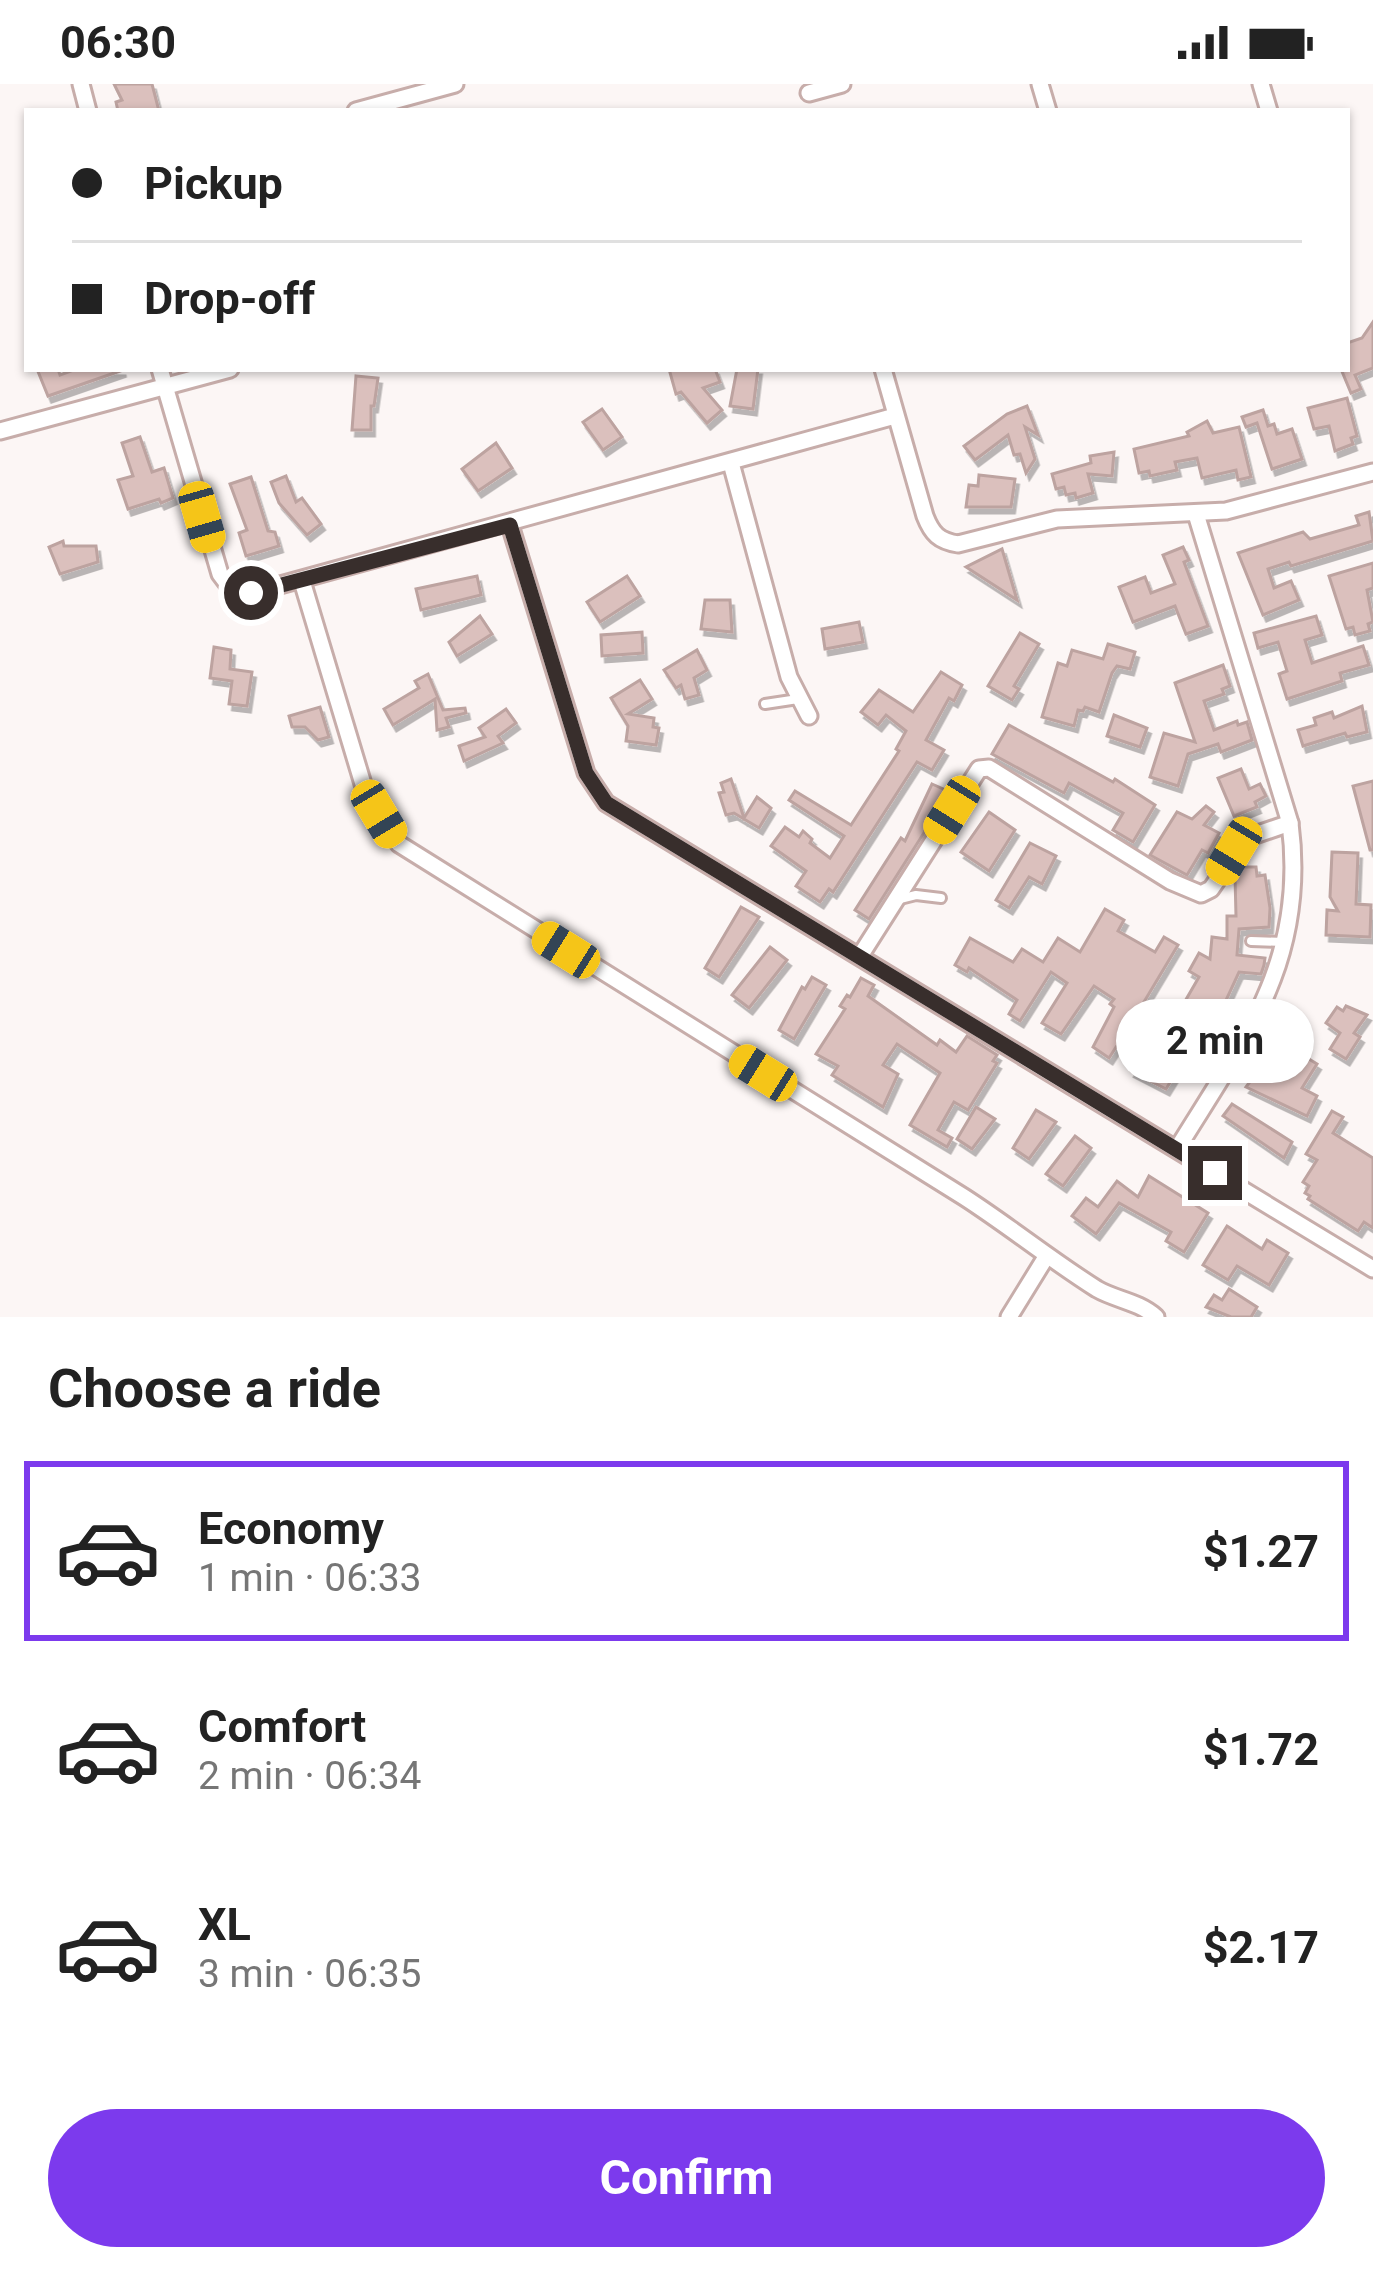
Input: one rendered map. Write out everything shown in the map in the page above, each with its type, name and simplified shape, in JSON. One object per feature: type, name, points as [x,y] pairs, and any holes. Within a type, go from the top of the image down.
[{"type":"street","points":[[367,108],[455,84]]},
{"type":"street","points":[[808,88],[842,84]]},
{"type":"street","points":[[0,431],[163,378],[208,372]]},
{"type":"street","points":[[884,372],[929,525],[944,542],[958,544],[1091,515],[1196,514],[1252,506],[1373,472]]},
{"type":"street","points":[[163,378],[220,574],[240,592],[269,591],[895,416]]},
{"type":"street","points":[[731,464],[798,699],[809,716]]},
{"type":"street","points":[[1177,1150],[1265,1004],[1278,972],[1292,880],[1290,823],[1196,514]]},
{"type":"street","points":[[510,525],[594,790],[606,803],[1371,1264]]},
{"type":"street","points":[[302,581],[366,794],[399,844],[976,1205],[1046,1257],[1106,1294],[1156,1317]]},
{"type":"street","points":[[860,956],[976,772],[984,768],[1170,881],[1201,893],[1211,889],[1246,838],[1290,823]]},
{"type":"street","points":[[1009,1317],[1046,1257]]},
{"type":"lane","points":[[765,704],[798,699]]},
{"type":"lane","points":[[895,900],[940,898]]},
{"type":"lane","points":[[1251,941],[1284,942]]},
{"type":"building","points":[[114,84],[152,84],[158,108],[117,108],[116,102],[122,100]]},
{"type":"building","points":[[1373,322],[1373,368],[1355,375],[1361,389],[1351,393],[1342,372],[1350,372],[1350,342],[1362,338]]},
{"type":"building","points":[[38,372],[117,372],[48,396]]},
{"type":"building","points":[[670,372],[716,372],[720,382],[703,388],[722,410],[707,423],[681,392],[676,394]]},
{"type":"building","points":[[736,372],[758,372],[753,409],[730,406]]},
{"type":"building","points":[[356,376],[378,378],[371,430],[352,430]]},
{"type":"building","points":[[1347,398],[1357,436],[1351,438],[1353,444],[1335,451],[1329,426],[1314,429],[1308,408]]},
{"type":"building","points":[[1027,406],[1038,435],[1025,427],[1035,459],[1026,473],[1008,435],[975,460],[964,446],[1007,414]]},
{"type":"building","points":[[602,409],[622,437],[603,450],[583,422]]},
{"type":"building","points":[[1263,410],[1268,426],[1274,424],[1277,434],[1292,429],[1302,459],[1272,469],[1257,423],[1246,427],[1242,417]]},
{"type":"building","points":[[1207,421],[1213,433],[1239,427],[1251,477],[1238,480],[1236,470],[1202,478],[1197,458],[1175,462],[1177,470],[1150,476],[1149,471],[1139,473],[1134,449],[1189,436],[1187,432]]},
{"type":"building","points":[[140,437],[152,472],[164,468],[173,498],[128,509],[118,480],[133,476],[122,443]]},
{"type":"building","points":[[496,443],[512,468],[478,491],[462,469]]},
{"type":"building","points":[[1114,452],[1112,476],[1088,474],[1093,493],[1076,498],[1075,493],[1066,495],[1064,487],[1056,489],[1052,474],[1091,463],[1090,456]]},
{"type":"building","points":[[979,475],[1015,479],[1011,507],[966,507],[969,485],[978,486]]},
{"type":"building","points":[[286,476],[296,502],[302,498],[321,524],[307,535],[279,503],[271,482]]},
{"type":"building","points":[[251,477],[268,531],[275,532],[279,546],[246,556],[239,533],[247,530],[230,484]]},
{"type":"building","points":[[1369,512],[1373,541],[1268,569],[1274,588],[1291,581],[1299,600],[1263,615],[1238,553],[1303,532],[1310,539],[1359,525],[1356,516]]},
{"type":"building","points":[[63,541],[64,546],[96,546],[98,562],[60,574],[49,547]]},
{"type":"building","points":[[1183,547],[1208,626],[1186,634],[1175,606],[1133,622],[1119,587],[1145,577],[1151,593],[1175,584],[1163,555]]},
{"type":"building","points":[[1002,549],[1017,600],[966,567]]},
{"type":"building","points":[[1373,563],[1373,588],[1367,590],[1373,622],[1368,624],[1370,631],[1355,635],[1353,627],[1346,629],[1329,576]]},
{"type":"building","points":[[477,576],[481,595],[421,610],[416,589]]},
{"type":"building","points":[[627,576],[640,596],[600,622],[587,602]]},
{"type":"building","points":[[705,600],[730,600],[732,632],[701,629]]},
{"type":"building","points":[[480,616],[492,634],[457,656],[449,642]]},
{"type":"building","points":[[1316,616],[1322,635],[1305,640],[1312,663],[1363,646],[1369,665],[1340,673],[1342,681],[1287,699],[1279,674],[1287,671],[1278,642],[1258,648],[1254,633]]},
{"type":"building","points":[[859,622],[863,642],[825,649],[822,629]]},
{"type":"building","points":[[642,632],[643,653],[602,656],[601,635]]},
{"type":"building","points":[[1020,633],[1039,644],[1014,686],[1019,689],[1012,700],[988,686]]},
{"type":"building","points":[[1108,644],[1135,652],[1130,669],[1117,666],[1112,673],[1099,712],[1085,707],[1078,710],[1074,726],[1042,717],[1058,663],[1067,666],[1072,650],[1103,659]]},
{"type":"building","points":[[214,647],[231,650],[230,669],[252,672],[247,706],[229,704],[232,681],[210,678]]},
{"type":"building","points":[[697,650],[707,670],[694,678],[699,695],[685,699],[681,685],[676,688],[664,670]]},
{"type":"building","points":[[1223,665],[1230,686],[1222,689],[1224,694],[1204,701],[1214,730],[1247,722],[1252,740],[1221,752],[1218,744],[1188,754],[1178,786],[1150,777],[1164,733],[1195,742],[1175,683]]},
{"type":"building","points":[[941,672],[962,685],[954,701],[949,698],[926,740],[944,750],[932,770],[917,762],[833,892],[829,889],[820,902],[796,886],[806,871],[771,846],[785,827],[799,837],[803,831],[830,858],[844,836],[789,800],[795,791],[851,825],[899,751],[906,731],[886,715],[878,725],[861,712],[879,690],[913,712]]},
{"type":"building","points":[[428,674],[443,710],[465,708],[466,713],[446,718],[449,727],[437,730],[435,699],[393,725],[384,709],[419,688],[415,681]]},
{"type":"building","points":[[640,680],[652,699],[628,714],[654,718],[653,727],[659,728],[656,745],[626,741],[628,726],[611,698]]},
{"type":"building","points":[[1362,706],[1367,732],[1347,737],[1345,733],[1303,746],[1298,730],[1316,725],[1314,718],[1332,712],[1334,718]]},
{"type":"building","points":[[320,707],[329,737],[318,740],[305,727],[292,727],[289,716]]},
{"type":"building","points":[[506,709],[516,723],[498,736],[503,743],[464,761],[459,746],[485,737],[479,728]]},
{"type":"building","points":[[1114,715],[1147,728],[1140,747],[1107,736]]},
{"type":"building","points":[[1009,725],[1155,805],[1133,842],[1113,830],[1123,813],[1069,783],[1064,793],[992,754]]},
{"type":"building","points":[[1241,769],[1249,789],[1260,784],[1266,796],[1255,802],[1257,807],[1234,816],[1218,778]]},
{"type":"building","points":[[731,779],[744,818],[757,797],[771,808],[759,828],[734,813],[726,815],[719,793],[724,792],[721,783]]},
{"type":"building","points":[[1373,781],[1373,850],[1370,850],[1353,786]]},
{"type":"building","points":[[932,784],[950,792],[869,919],[855,910],[901,838],[905,841]]},
{"type":"building","points":[[1206,806],[1214,812],[1204,825],[1219,833],[1187,875],[1150,855],[1177,812],[1192,819]]},
{"type":"building","points":[[989,812],[1015,830],[989,871],[961,852]]},
{"type":"building","points":[[1030,843],[1056,856],[1042,884],[1029,877],[1009,908],[996,900]]},
{"type":"building","points":[[1332,852],[1358,853],[1356,904],[1371,905],[1370,937],[1326,935],[1327,910],[1338,911],[1330,897]]},
{"type":"building","points":[[1240,867],[1256,867],[1257,876],[1265,875],[1270,908],[1269,927],[1239,929],[1237,955],[1265,958],[1264,965],[1261,974],[1239,972],[1222,1009],[1209,1016],[1184,1003],[1199,977],[1189,971],[1199,953],[1210,959],[1212,937],[1227,939],[1227,916],[1236,916],[1235,876]]},
{"type":"building","points":[[741,907],[759,917],[719,977],[705,968]]},
{"type":"building","points":[[1105,909],[1124,920],[1118,931],[1155,952],[1164,937],[1178,945],[1129,1027],[1166,1049],[1174,1035],[1187,1043],[1166,1089],[1131,1071],[1138,1060],[1116,1047],[1109,1058],[1093,1047],[1114,1007],[1110,1004],[1114,999],[1094,986],[1061,1034],[1042,1023],[1067,983],[1051,972],[1020,1021],[1009,1014],[1017,1000],[969,968],[967,972],[955,965],[970,938],[1013,962],[1022,949],[1043,962],[1058,938],[1080,952]]},
{"type":"building","points":[[770,947],[787,960],[749,1008],[732,995]]},
{"type":"building","points":[[812,977],[826,985],[794,1039],[779,1030]]},
{"type":"building","points":[[861,978],[874,985],[868,996],[937,1045],[940,1040],[956,1052],[967,1036],[997,1055],[993,1061],[997,1063],[968,1110],[954,1102],[938,1130],[952,1138],[947,1147],[910,1125],[940,1073],[897,1044],[883,1065],[898,1074],[883,1107],[832,1075],[838,1066],[816,1054],[845,1009],[840,1006]]},
{"type":"building","points":[[1346,1006],[1367,1015],[1354,1033],[1360,1037],[1346,1059],[1330,1049],[1340,1033],[1326,1023],[1337,1007],[1343,1011]]},
{"type":"building","points":[[1280,1041],[1317,1064],[1302,1088],[1317,1096],[1307,1116],[1246,1087]]},
{"type":"building","points":[[1232,1104],[1292,1142],[1284,1158],[1223,1116]]},
{"type":"building","points":[[976,1107],[995,1119],[972,1149],[957,1139]]},
{"type":"building","points":[[1036,1110],[1056,1122],[1029,1159],[1013,1148]]},
{"type":"building","points":[[1332,1111],[1343,1117],[1333,1133],[1373,1158],[1373,1228],[1364,1222],[1358,1231],[1305,1193],[1309,1186],[1303,1182],[1317,1160],[1306,1154]]},
{"type":"building","points":[[1075,1136],[1091,1148],[1063,1186],[1046,1174]]},
{"type":"building","points":[[1149,1176],[1208,1213],[1184,1252],[1166,1241],[1171,1232],[1119,1203],[1096,1234],[1072,1216],[1086,1198],[1098,1207],[1117,1181],[1138,1197]]},
{"type":"building","points":[[1227,1226],[1262,1249],[1267,1240],[1288,1253],[1269,1285],[1237,1266],[1228,1280],[1203,1265]]},
{"type":"building","points":[[1229,1289],[1257,1307],[1251,1317],[1231,1317],[1206,1307],[1214,1295],[1222,1300]]},
{"type":"route","points":[[251,593],[510,525],[586,773],[606,803],[1215,1173]]}]
